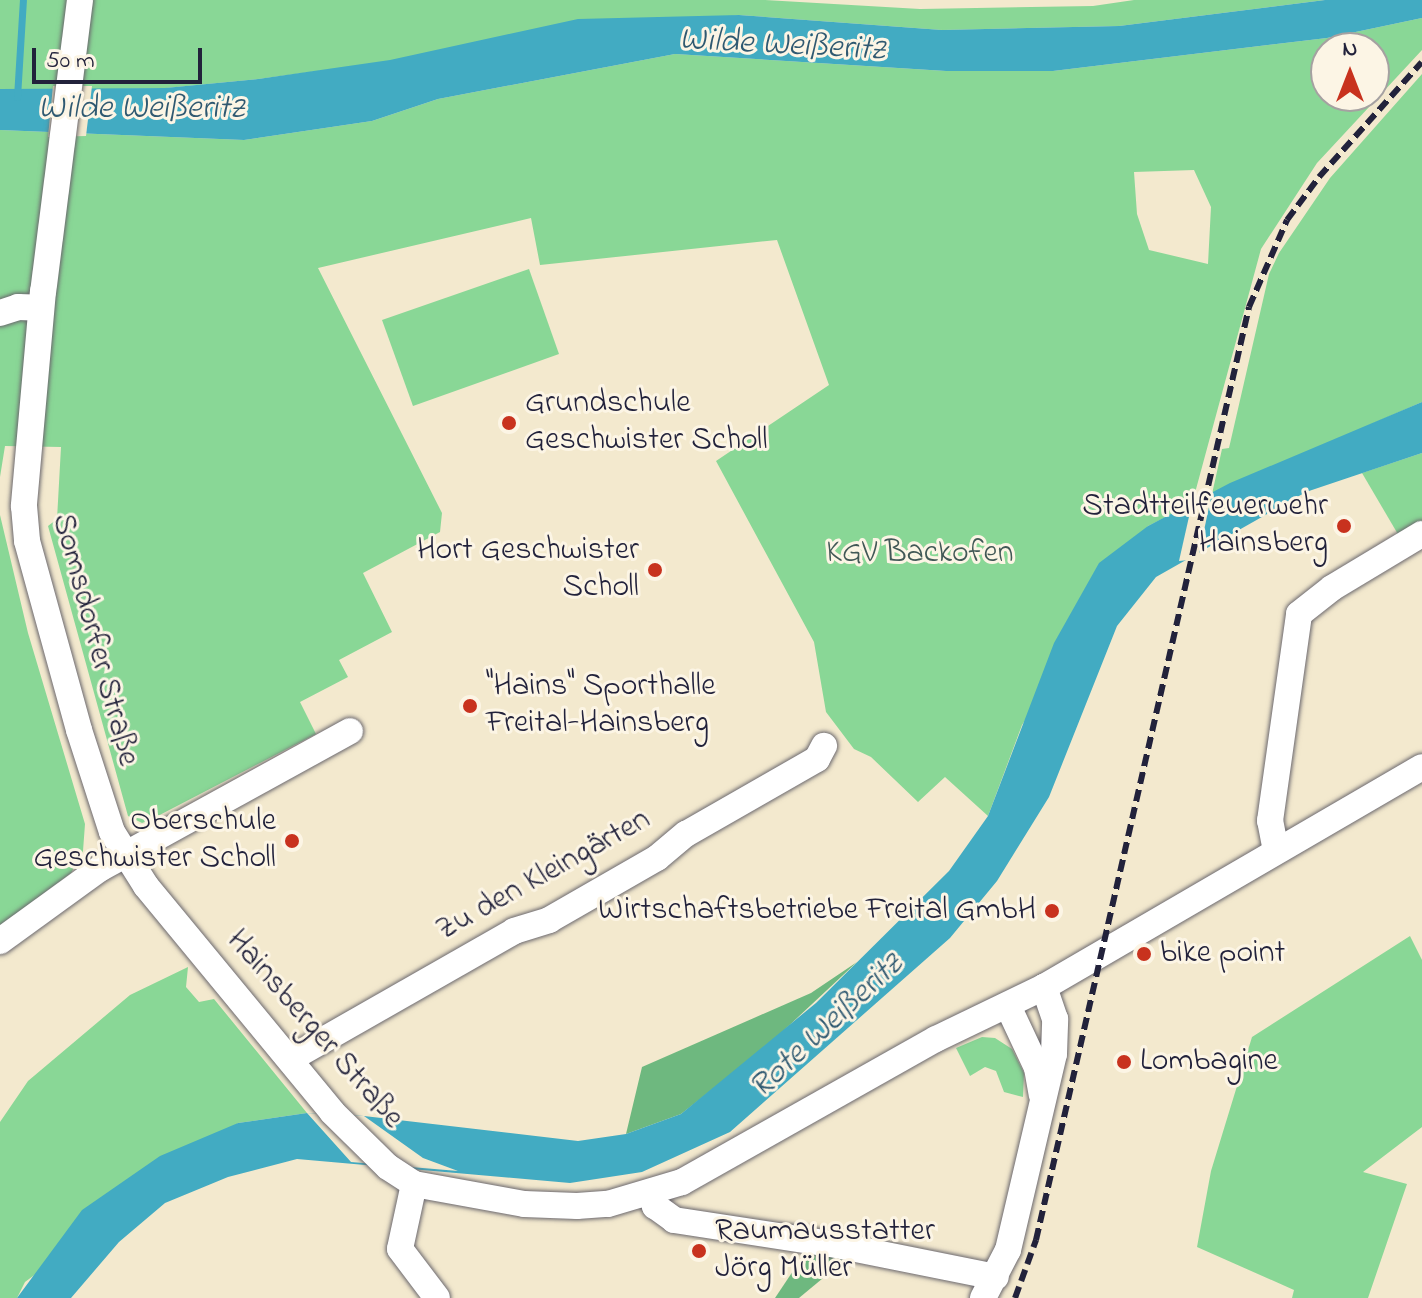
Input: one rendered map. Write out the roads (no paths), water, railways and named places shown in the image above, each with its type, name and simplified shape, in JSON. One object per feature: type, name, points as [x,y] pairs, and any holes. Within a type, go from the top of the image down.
[{"type":"street","name":"Somsdorfer Straße","points":[[80,0],[25,463],[27,541],[79,730],[124,856]]},
{"type":"street","points":[[0,313],[18,307],[41,308]]},
{"type":"street","points":[[1276,851],[1270,821],[1299,614],[1332,588],[1422,534]]},
{"type":"street","points":[[0,941],[124,856],[350,731]]},
{"type":"street","name":"Zu den Kleingärten","points":[[290,1059],[514,931],[549,920],[657,858],[686,834],[817,759],[824,746]]},
{"type":"street","name":"Hainsberger Straße","points":[[124,856],[332,1112],[388,1167],[414,1184],[524,1204],[608,1204],[651,1194],[766,1138],[936,1039],[1044,987],[1422,767]]},
{"type":"street","points":[[651,1194],[655,1206],[674,1220],[862,1249],[990,1288],[1024,1197],[1054,1054],[1055,1019],[1044,987]]},
{"type":"street","points":[[1008,1006],[1037,1068],[1043,1103]]},
{"type":"street","points":[[414,1184],[400,1249],[437,1298]]},
{"type":"water","name":"Wilde Weißeritz","points":[[1325,0],[1422,0],[1422,18],[1356,32],[1310,32],[1310,40],[1053,71],[946,71],[675,54],[438,99],[372,121],[244,140],[0,130],[0,89],[165,88],[258,79],[390,60],[578,19],[739,15],[942,30],[1119,26]]},
{"type":"water","name":"Rote Weißeritz","points":[[1422,402],[1422,453],[1306,492],[1156,577],[1117,626],[1049,797],[997,881],[950,938],[730,1132],[642,1172],[570,1183],[297,1159],[228,1177],[165,1203],[119,1242],[71,1298],[17,1298],[82,1210],[160,1156],[238,1123],[307,1113],[364,1116],[578,1141],[626,1134],[681,1114],[816,1003],[949,871],[988,816],[1054,643],[1099,563],[1148,526],[1230,483]]},
{"type":"waterway","points":[[17,97],[23,0]]},
{"type":"railway","points":[[1015,1298],[1036,1240],[1249,307],[1287,220],[1319,177],[1422,62]]},
{"type":"place","name":"Grundschule Geschwister Scholl","points":[[509,423]]},
{"type":"place","name":"Stadtteilfeuerwehr Hainsberg","points":[[1344,526]]},
{"type":"place","name":"Hort Geschwister Scholl","points":[[655,570]]},
{"type":"place","name":"\"Hains\" Sporthalle Freital-Hainsberg","points":[[470,706]]},
{"type":"place","name":"Oberschule Geschwister Scholl","points":[[292,841]]},
{"type":"place","name":"Wirtschaftsbetriebe Freital GmbH","points":[[1052,911]]},
{"type":"place","name":"bike point","points":[[1144,954]]},
{"type":"place","name":"Lombagine","points":[[1124,1062]]},
{"type":"place","name":"Raumausstatter Jörg Müller","points":[[699,1251]]},
{"type":"park label","name":"KGV Backofen","points":[[920,554]]}]
